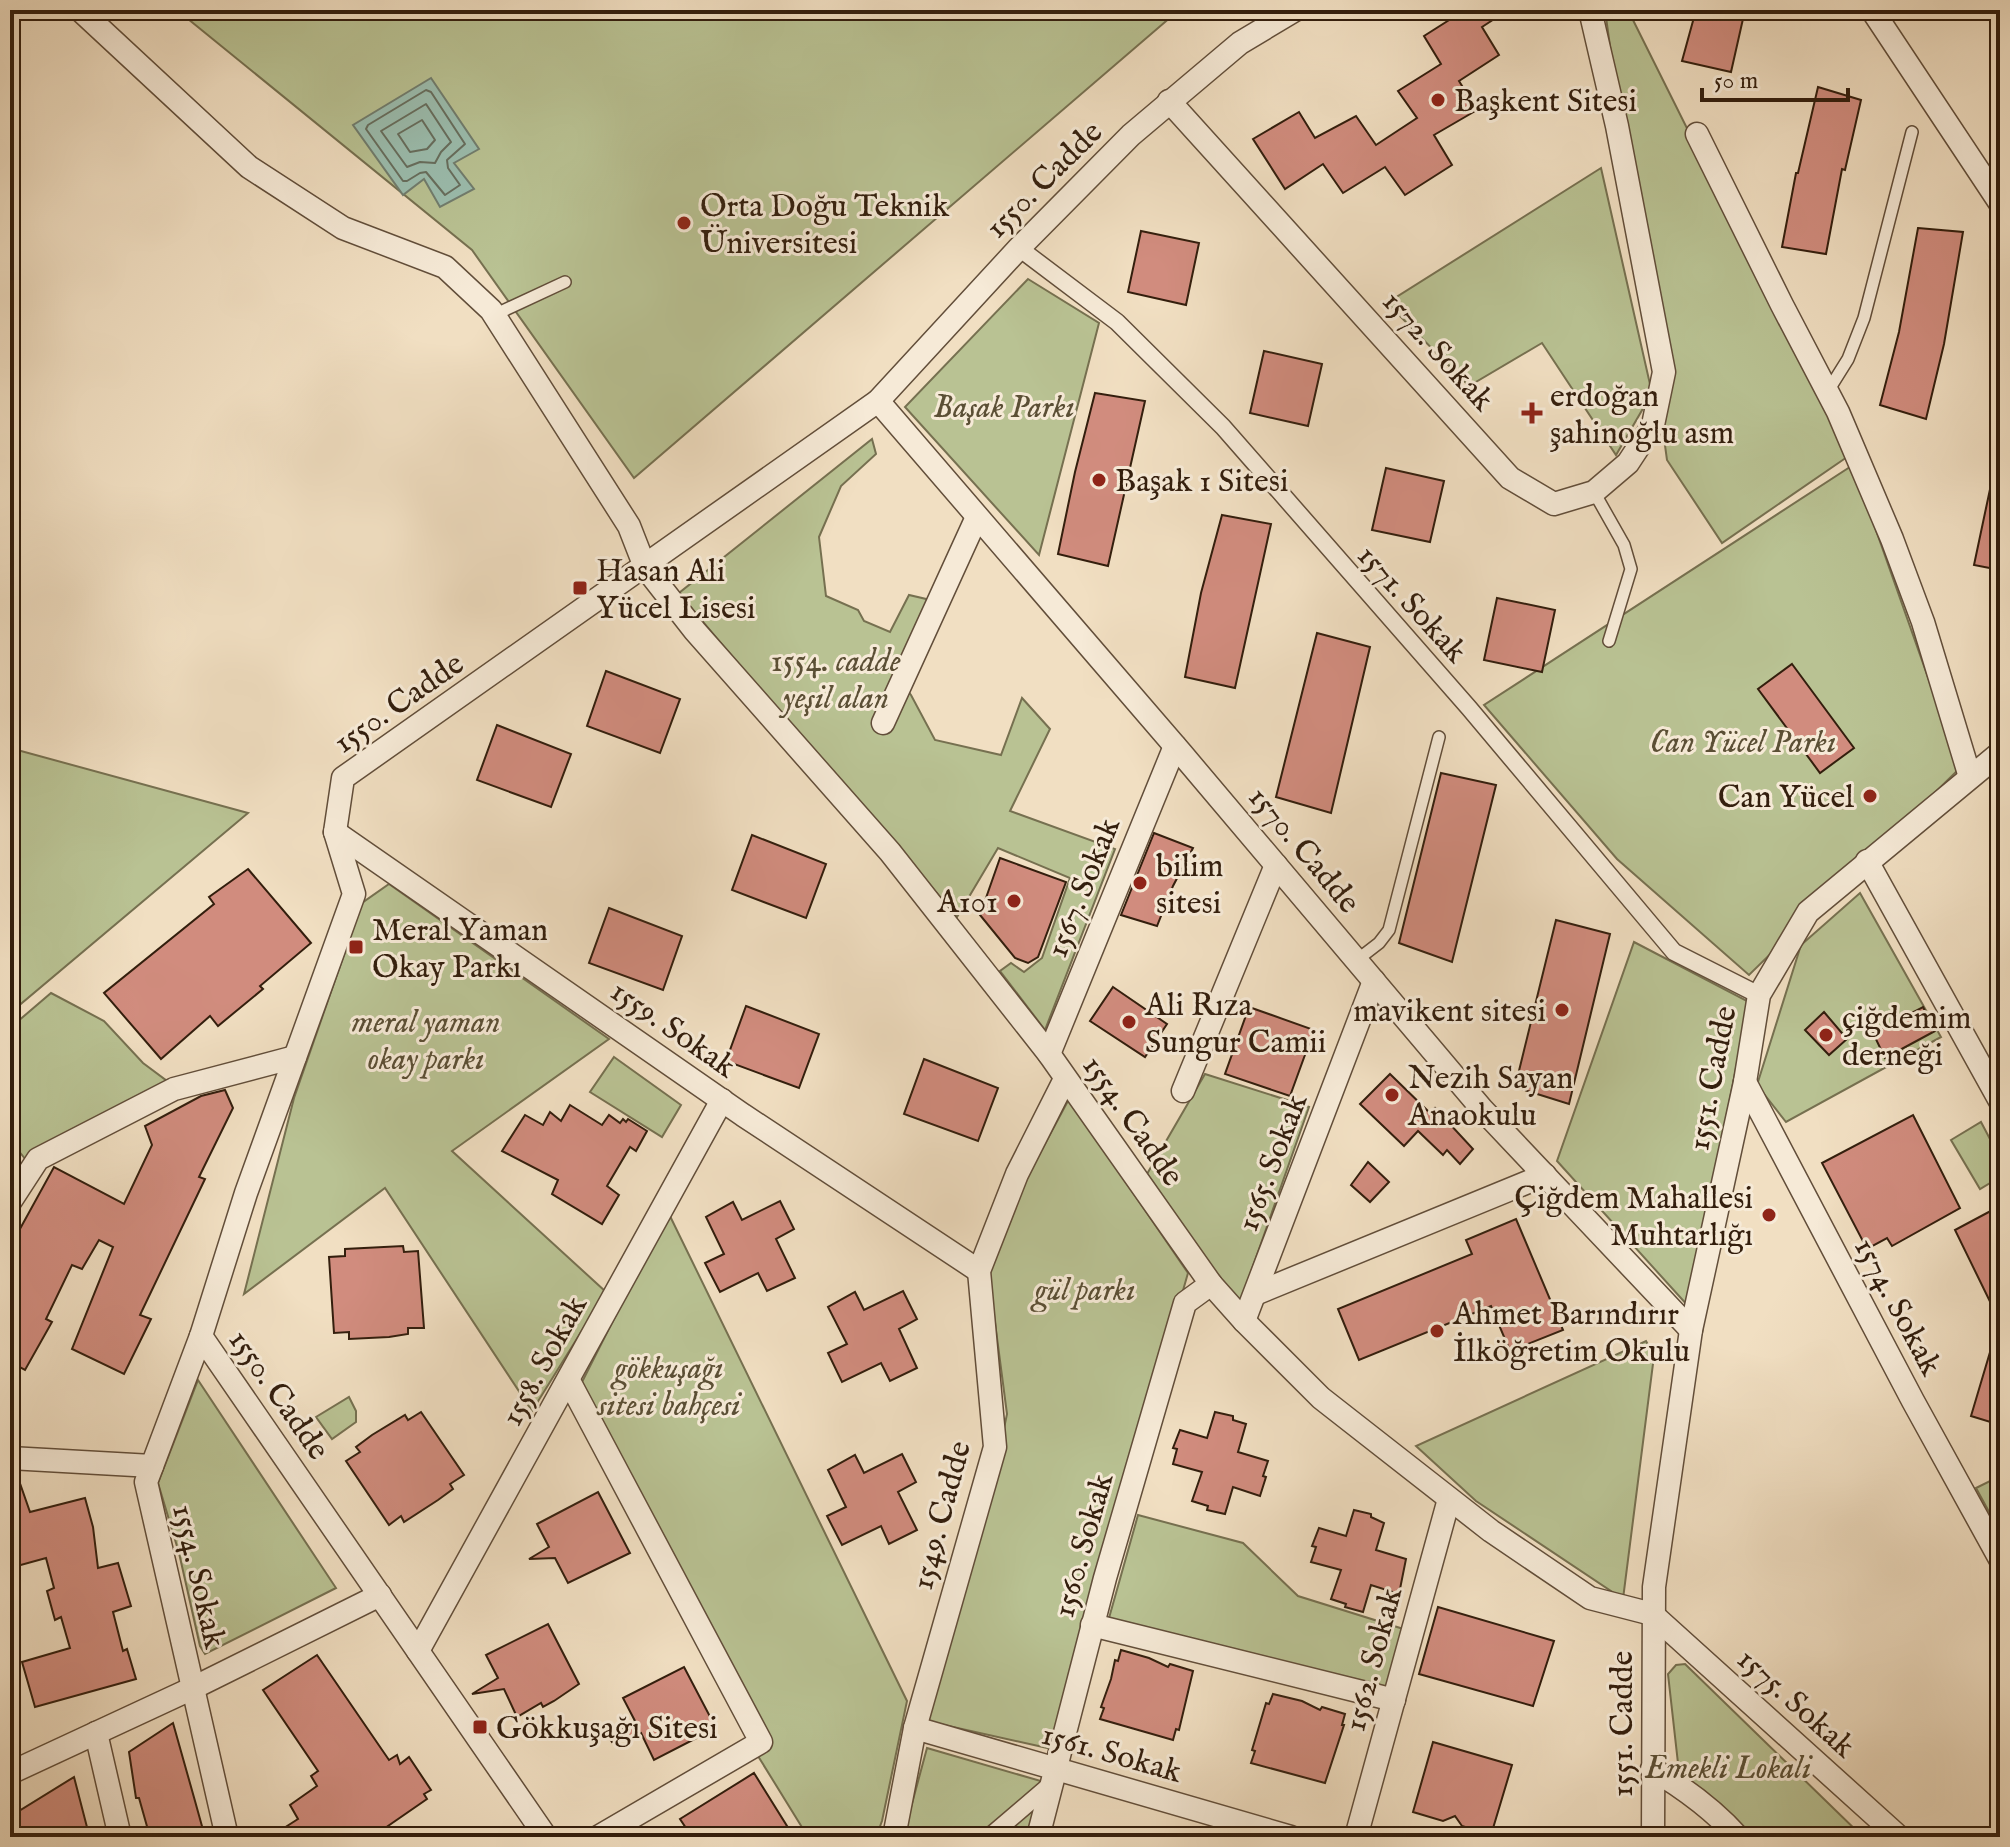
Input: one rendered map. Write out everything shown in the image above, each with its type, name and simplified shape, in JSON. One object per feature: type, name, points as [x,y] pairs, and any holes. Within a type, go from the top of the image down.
[{"type":"street","name":"1554. Cadde","points":[[80,10],[249,167],[343,228],[445,267],[494,315],[629,526],[645,567],[695,631],[890,852],[1049,1054],[1211,1284],[1244,1321],[1321,1398],[1491,1531],[1590,1598],[1652,1614]]},
{"type":"street","name":"1550. Cadde","points":[[546,1837],[201,1336],[246,1193],[354,894],[335,832],[343,778],[878,401],[1019,248],[1131,135],[1240,43],[1295,10]]},
{"type":"street","name":"1572. Sokak","points":[[1169,101],[1510,478],[1554,504],[1594,492],[1628,463],[1653,425],[1664,372],[1617,126],[1590,10]]},
{"type":"street","points":[[1872,10],[2000,203]]},
{"type":"street","points":[[1697,134],[1828,391],[1897,553],[1923,622],[1970,777]]},
{"type":"street","name":"1571. Sokak","points":[[1019,248],[1117,322],[1223,427],[1469,708],[1674,952],[1759,995]]},
{"type":"street","name":"1570. Cadde","points":[[878,401],[1482,1109],[1691,1330]]},
{"type":"street","points":[[883,723],[977,517]]},
{"type":"street","name":"1567. Sokak","points":[[1049,1054],[1175,746]]},
{"type":"street","name":"1551. Cadde","points":[[1653,1837],[1652,1614],[1691,1330],[1745,1082],[1759,995],[1808,912],[1970,777],[1997,763]]},
{"type":"street","name":"1559. Sokak","points":[[335,832],[722,1100],[979,1271]]},
{"type":"street","points":[[1867,861],[2000,1101]]},
{"type":"street","points":[[1183,1091],[1276,865]]},
{"type":"street","name":"1565. Sokak","points":[[1244,1321],[1374,981]]},
{"type":"street","points":[[10,1202],[38,1159],[174,1089],[295,1057]]},
{"type":"street","name":"1549. Cadde","points":[[894,1837],[915,1728],[995,1447],[979,1271],[1017,1174],[1065,1079]]},
{"type":"street","name":"1574. Sokak","points":[[1745,1082],[2000,1559]]},
{"type":"street","name":"1558. Sokak","points":[[418,1651],[722,1100]]},
{"type":"street","points":[[1255,1294],[1545,1175]]},
{"type":"street","name":"1560. Sokak","points":[[1038,1837],[1092,1625],[1185,1303],[1211,1284]]},
{"type":"street","name":"1554. Sokak","points":[[201,1336],[146,1482],[227,1837]]},
{"type":"street","points":[[569,1381],[761,1742],[598,1837]]},
{"type":"street","points":[[10,1458],[152,1466]]},
{"type":"street","name":"1562. Sokak","points":[[1356,1837],[1449,1499]]},
{"type":"street","points":[[12,1765],[96,1733],[380,1595]]},
{"type":"street","name":"1575. Sokak","points":[[1652,1614],[1899,1837]]},
{"type":"street","points":[[1092,1625],[1394,1700]]},
{"type":"street","name":"1561. Sokak","points":[[915,1728],[1054,1776],[1291,1837]]},
{"type":"street","points":[[96,1733],[120,1837]]},
{"type":"street","points":[[1652,1769],[1679,1784],[1738,1837]]},
{"type":"street","points":[[989,1837],[1054,1776]]},
{"type":"lane","points":[[1828,391],[1848,359],[1864,318],[1912,132]]},
{"type":"lane","points":[[494,315],[565,282]]},
{"type":"lane","points":[[1594,492],[1624,545],[1631,569],[1609,641]]},
{"type":"lane","points":[[1357,960],[1379,943],[1389,930],[1439,737]]},
{"type":"green space","name":"Orta Doğu Teknik Üniversitesi","points":[[177,10],[1179,10],[634,478],[472,250]]},
{"type":"green space","points":[[1605,10],[1628,10],[1850,455],[1722,543],[1667,460]]},
{"type":"green space","points":[[1601,168],[1652,393],[1616,455],[1542,343],[1469,386],[1387,303]]},
{"type":"green space","name":"Başak Parkı","points":[[1028,279],[1099,323],[1039,555],[905,407]]},
{"type":"green space","name":"1554. cadde yeşil alan","points":[[872,439],[876,454],[841,486],[819,537],[826,596],[858,610],[864,621],[890,632],[909,595],[939,602],[901,682],[935,740],[1001,755],[1022,698],[1050,729],[1010,811],[1115,849],[1045,1030],[1000,971],[1011,963],[1024,972],[1042,958],[1070,878],[998,848],[957,917],[679,593]]},
{"type":"green space","name":"Can Yücel Parkı","points":[[1853,465],[1960,768],[1749,975],[1617,859],[1484,705]]},
{"type":"green space","points":[[10,748],[248,813],[10,1013]]},
{"type":"green space","name":"meral yaman okay parkı","points":[[389,884],[609,1039],[452,1151],[606,1292],[532,1411],[385,1188],[244,1294],[294,1098],[362,903]]},
{"type":"green space","points":[[1860,893],[1941,1037],[1786,1122],[1757,1085],[1801,945]]},
{"type":"green space","points":[[1634,942],[1749,1002],[1689,1307],[1557,1161]]},
{"type":"green space","points":[[51,993],[104,1021],[143,1063],[167,1081],[26,1160],[10,1140],[10,1028]]},
{"type":"green space","points":[[614,1057],[681,1105],[662,1137],[590,1092]]},
{"type":"green space","points":[[1205,1074],[1309,1107],[1239,1306],[1147,1174]]},
{"type":"green space","name":"gül parkı","points":[[1069,1099],[1188,1273],[1052,1749],[926,1721],[987,1510],[1007,1414],[986,1254]]},
{"type":"green space","points":[[1981,1122],[2000,1158],[2000,1177],[1980,1189],[1951,1140]]},
{"type":"green space","name":"gökkuşağı sitesi bahçesi","points":[[668,1212],[907,1701],[876,1837],[808,1837],[758,1756],[770,1742],[582,1382]]},
{"type":"green space","points":[[1646,1341],[1654,1356],[1623,1599],[1476,1501],[1416,1446]]},
{"type":"green space","points":[[198,1380],[336,1588],[205,1654],[200,1646],[179,1553],[158,1483]]},
{"type":"green space","points":[[349,1397],[356,1411],[356,1422],[332,1439],[316,1417]]},
{"type":"green space","points":[[2000,1476],[2000,1532],[1976,1488]]},
{"type":"green space","points":[[1138,1515],[1243,1543],[1298,1596],[1413,1632],[1395,1697],[1109,1618]]},
{"type":"green space","name":"Emekli Lokali","points":[[1685,1664],[1863,1837],[1738,1837],[1680,1781],[1668,1674],[1676,1665]]},
{"type":"green space","points":[[927,1748],[1051,1784],[1041,1837],[903,1837]]},
{"type":"water","points":[[431,78],[479,149],[454,163],[474,189],[440,207],[424,179],[403,195],[353,125]]},
{"type":"building","name":"Başkent Sitesi","points":[[1465,10],[1508,10],[1482,27],[1499,55],[1459,81],[1477,110],[1434,135],[1452,165],[1405,195],[1385,167],[1343,193],[1323,164],[1285,189],[1253,139],[1299,112],[1315,138],[1356,116],[1376,145],[1417,118],[1398,91],[1441,64],[1424,36]]},
{"type":"building","points":[[1696,10],[1745,10],[1731,72],[1682,61]]},
{"type":"building","points":[[1818,87],[1861,100],[1845,170],[1842,169],[1826,254],[1782,247],[1796,173]]},
{"type":"building","points":[[1918,228],[1963,232],[1944,344],[1926,419],[1880,405],[1899,332]]},
{"type":"building","points":[[1141,231],[1199,243],[1186,305],[1128,292]]},
{"type":"building","points":[[1264,351],[1322,364],[1308,426],[1250,413]]},
{"type":"building","name":"Başak 1 Sitesi","points":[[1095,393],[1145,401],[1108,566],[1058,554]]},
{"type":"building","points":[[1386,468],[1444,481],[1430,542],[1372,530]]},
{"type":"building","points":[[1993,475],[2000,476],[2000,570],[1974,565]]},
{"type":"building","name":"Başak 1 Sitesi","points":[[1222,515],[1271,524],[1235,688],[1185,677],[1201,593]]},
{"type":"building","points":[[1497,598],[1555,610],[1542,672],[1484,660]]},
{"type":"building","points":[[1317,633],[1370,647],[1331,813],[1276,797]]},
{"type":"building","points":[[1792,664],[1854,748],[1820,773],[1758,689]]},
{"type":"building","points":[[606,671],[680,699],[660,753],[587,726]]},
{"type":"building","points":[[497,725],[571,754],[551,807],[477,780]]},
{"type":"building","points":[[1441,773],[1496,785],[1452,962],[1399,943]]},
{"type":"building","name":"bilim sitesi","points":[[1154,833],[1193,848],[1157,926],[1121,915]]},
{"type":"building","points":[[752,835],[826,864],[806,918],[732,890]]},
{"type":"building","points":[[1000,858],[1066,882],[1038,957],[1028,963],[1015,958],[980,915]]},
{"type":"building","points":[[248,869],[311,943],[218,1026],[210,1016],[161,1059],[104,993],[214,904],[209,897]]},
{"type":"building","points":[[609,908],[682,936],[663,990],[589,963]]},
{"type":"building","name":"mavikent sitesi","points":[[1556,920],[1610,934],[1569,1104],[1515,1087]]},
{"type":"building","name":"Ali Rıza Sungur Camii","points":[[1113,987],[1167,1024],[1145,1057],[1090,1021]]},
{"type":"building","points":[[746,1006],[819,1034],[799,1088],[726,1061]]},
{"type":"building","points":[[1249,1007],[1314,1030],[1290,1096],[1225,1074]]},
{"type":"building","points":[[1923,1007],[1935,1031],[1885,1058],[1873,1033]]},
{"type":"building","name":"çiğdemim derneği","points":[[1824,1012],[1847,1039],[1829,1055],[1805,1030]]},
{"type":"building","points":[[924,1059],[998,1088],[978,1141],[904,1114]]},
{"type":"building","points":[[1390,1074],[1430,1113],[1435,1108],[1473,1149],[1460,1164],[1447,1150],[1443,1155],[1418,1131],[1404,1146],[1360,1104]]},
{"type":"building","points":[[225,1090],[233,1108],[199,1177],[205,1179],[140,1315],[151,1319],[124,1374],[72,1349],[113,1247],[99,1240],[82,1269],[72,1265],[46,1319],[52,1322],[25,1370],[10,1362],[10,1247],[54,1167],[124,1204],[152,1145],[145,1126],[201,1096]]},
{"type":"building","points":[[570,1105],[602,1125],[609,1115],[620,1123],[628,1119],[647,1131],[636,1151],[630,1147],[607,1186],[619,1195],[602,1224],[552,1194],[558,1180],[502,1151],[525,1115],[543,1125],[550,1112],[561,1121]]},
{"type":"building","points":[[1913,1115],[1960,1208],[1892,1246],[1887,1238],[1867,1249],[1822,1163]]},
{"type":"building","points":[[1368,1162],[1389,1182],[1370,1202],[1351,1185]]},
{"type":"building","points":[[780,1201],[794,1229],[776,1239],[795,1278],[767,1291],[758,1273],[720,1292],[705,1263],[724,1254],[706,1217],[733,1202],[742,1220]]},
{"type":"building","points":[[2000,1206],[2000,1322],[1955,1230]]},
{"type":"building","points":[[1516,1219],[1563,1330],[1510,1351],[1491,1306],[1359,1360],[1338,1309],[1472,1254],[1466,1240]]},
{"type":"building","points":[[403,1246],[404,1252],[418,1251],[424,1328],[408,1328],[408,1334],[389,1337],[349,1339],[349,1332],[334,1333],[329,1257],[345,1256],[345,1249]]},
{"type":"building","points":[[903,1291],[917,1319],[899,1329],[917,1368],[890,1381],[881,1363],[842,1382],[828,1353],[847,1344],[828,1307],[855,1292],[864,1310]]},
{"type":"building","points":[[1996,1332],[2000,1332],[2000,1425],[1971,1416]]},
{"type":"building","points":[[421,1412],[464,1475],[450,1484],[453,1489],[438,1500],[404,1522],[401,1516],[389,1525],[346,1461],[360,1452],[356,1447],[372,1435],[405,1415],[408,1420]]},
{"type":"building","points":[[1215,1412],[1233,1416],[1233,1420],[1246,1424],[1238,1452],[1268,1461],[1260,1496],[1233,1487],[1225,1514],[1207,1510],[1208,1506],[1192,1501],[1202,1472],[1173,1464],[1177,1449],[1173,1448],[1180,1430],[1207,1438]]},
{"type":"building","points":[[902,1454],[916,1482],[898,1492],[917,1530],[889,1544],[881,1526],[842,1545],[827,1516],[846,1507],[828,1470],[855,1455],[864,1473]]},
{"type":"building","points":[[10,1472],[16,1472],[30,1512],[85,1498],[93,1527],[98,1568],[118,1563],[131,1606],[113,1612],[123,1651],[127,1649],[136,1679],[35,1707],[22,1662],[70,1648],[61,1617],[55,1620],[47,1591],[54,1588],[46,1558],[10,1568]]},
{"type":"building","points":[[598,1492],[630,1553],[568,1583],[555,1558],[529,1559],[549,1547],[537,1524]]},
{"type":"building","points":[[1354,1510],[1371,1514],[1371,1517],[1384,1523],[1376,1550],[1406,1559],[1399,1594],[1371,1585],[1363,1612],[1331,1599],[1341,1570],[1311,1562],[1316,1547],[1312,1546],[1319,1528],[1346,1536]]},
{"type":"building","points":[[1438,1607],[1554,1641],[1533,1706],[1419,1674]]},
{"type":"building","points":[[548,1624],[579,1684],[543,1707],[541,1703],[517,1717],[504,1689],[472,1694],[498,1678],[486,1655]]},
{"type":"building","points":[[1121,1650],[1168,1667],[1170,1664],[1193,1671],[1179,1730],[1176,1729],[1173,1740],[1100,1719],[1115,1660],[1118,1661]]},
{"type":"building","points":[[317,1655],[389,1760],[397,1755],[400,1764],[409,1757],[431,1790],[424,1794],[427,1799],[372,1837],[270,1837],[298,1819],[290,1805],[317,1786],[311,1776],[318,1771],[263,1690]]},
{"type":"building","points":[[684,1667],[716,1728],[654,1760],[641,1733],[612,1742],[609,1737],[635,1721],[623,1698]]},
{"type":"building","points":[[1273,1694],[1302,1701],[1320,1710],[1322,1707],[1345,1714],[1325,1783],[1251,1763],[1266,1703],[1269,1704]]},
{"type":"building","points":[[173,1723],[205,1837],[150,1837],[139,1798],[136,1798],[129,1752]]},
{"type":"building","points":[[1433,1742],[1512,1765],[1491,1835],[1462,1826],[1455,1816],[1443,1821],[1413,1812]]},
{"type":"building","points":[[754,1773],[787,1826],[768,1837],[692,1837],[680,1819]]},
{"type":"building","points":[[74,1777],[88,1831],[66,1837],[17,1837],[11,1816]]},
{"type":"place","name":"Başkent Sitesi","points":[[1438,100]]},
{"type":"place","name":"Orta Doğu Teknik Üniversitesi","points":[[684,223]]},
{"type":"place","name":"erdoğan şahinoğlu asm","points":[[1532,413]]},
{"type":"place","name":"Başak 1 Sitesi","points":[[1099,480]]},
{"type":"place","name":"Hasan Ali Yücel Lisesi","points":[[580,588]]},
{"type":"place","name":"Can Yücel","points":[[1870,796]]},
{"type":"place","name":"bilim sitesi","points":[[1140,883]]},
{"type":"place","name":"A101","points":[[1014,901]]},
{"type":"place","name":"Meral Yaman Okay Parkı","points":[[356,947]]},
{"type":"place","name":"mavikent sitesi","points":[[1562,1010]]},
{"type":"place","name":"Ali Rıza Sungur Camii","points":[[1129,1022]]},
{"type":"place","name":"çiğdemim derneği","points":[[1826,1035]]},
{"type":"place","name":"Nezih Sayan Anaokulu","points":[[1392,1095]]},
{"type":"place","name":"Çiğdem Mahallesi Muhtarlığı","points":[[1769,1215]]},
{"type":"place","name":"Ahmet Barındırır İlköğretim Okulu","points":[[1437,1331]]},
{"type":"place","name":"Gökkuşağı Sitesi","points":[[480,1727]]}]
